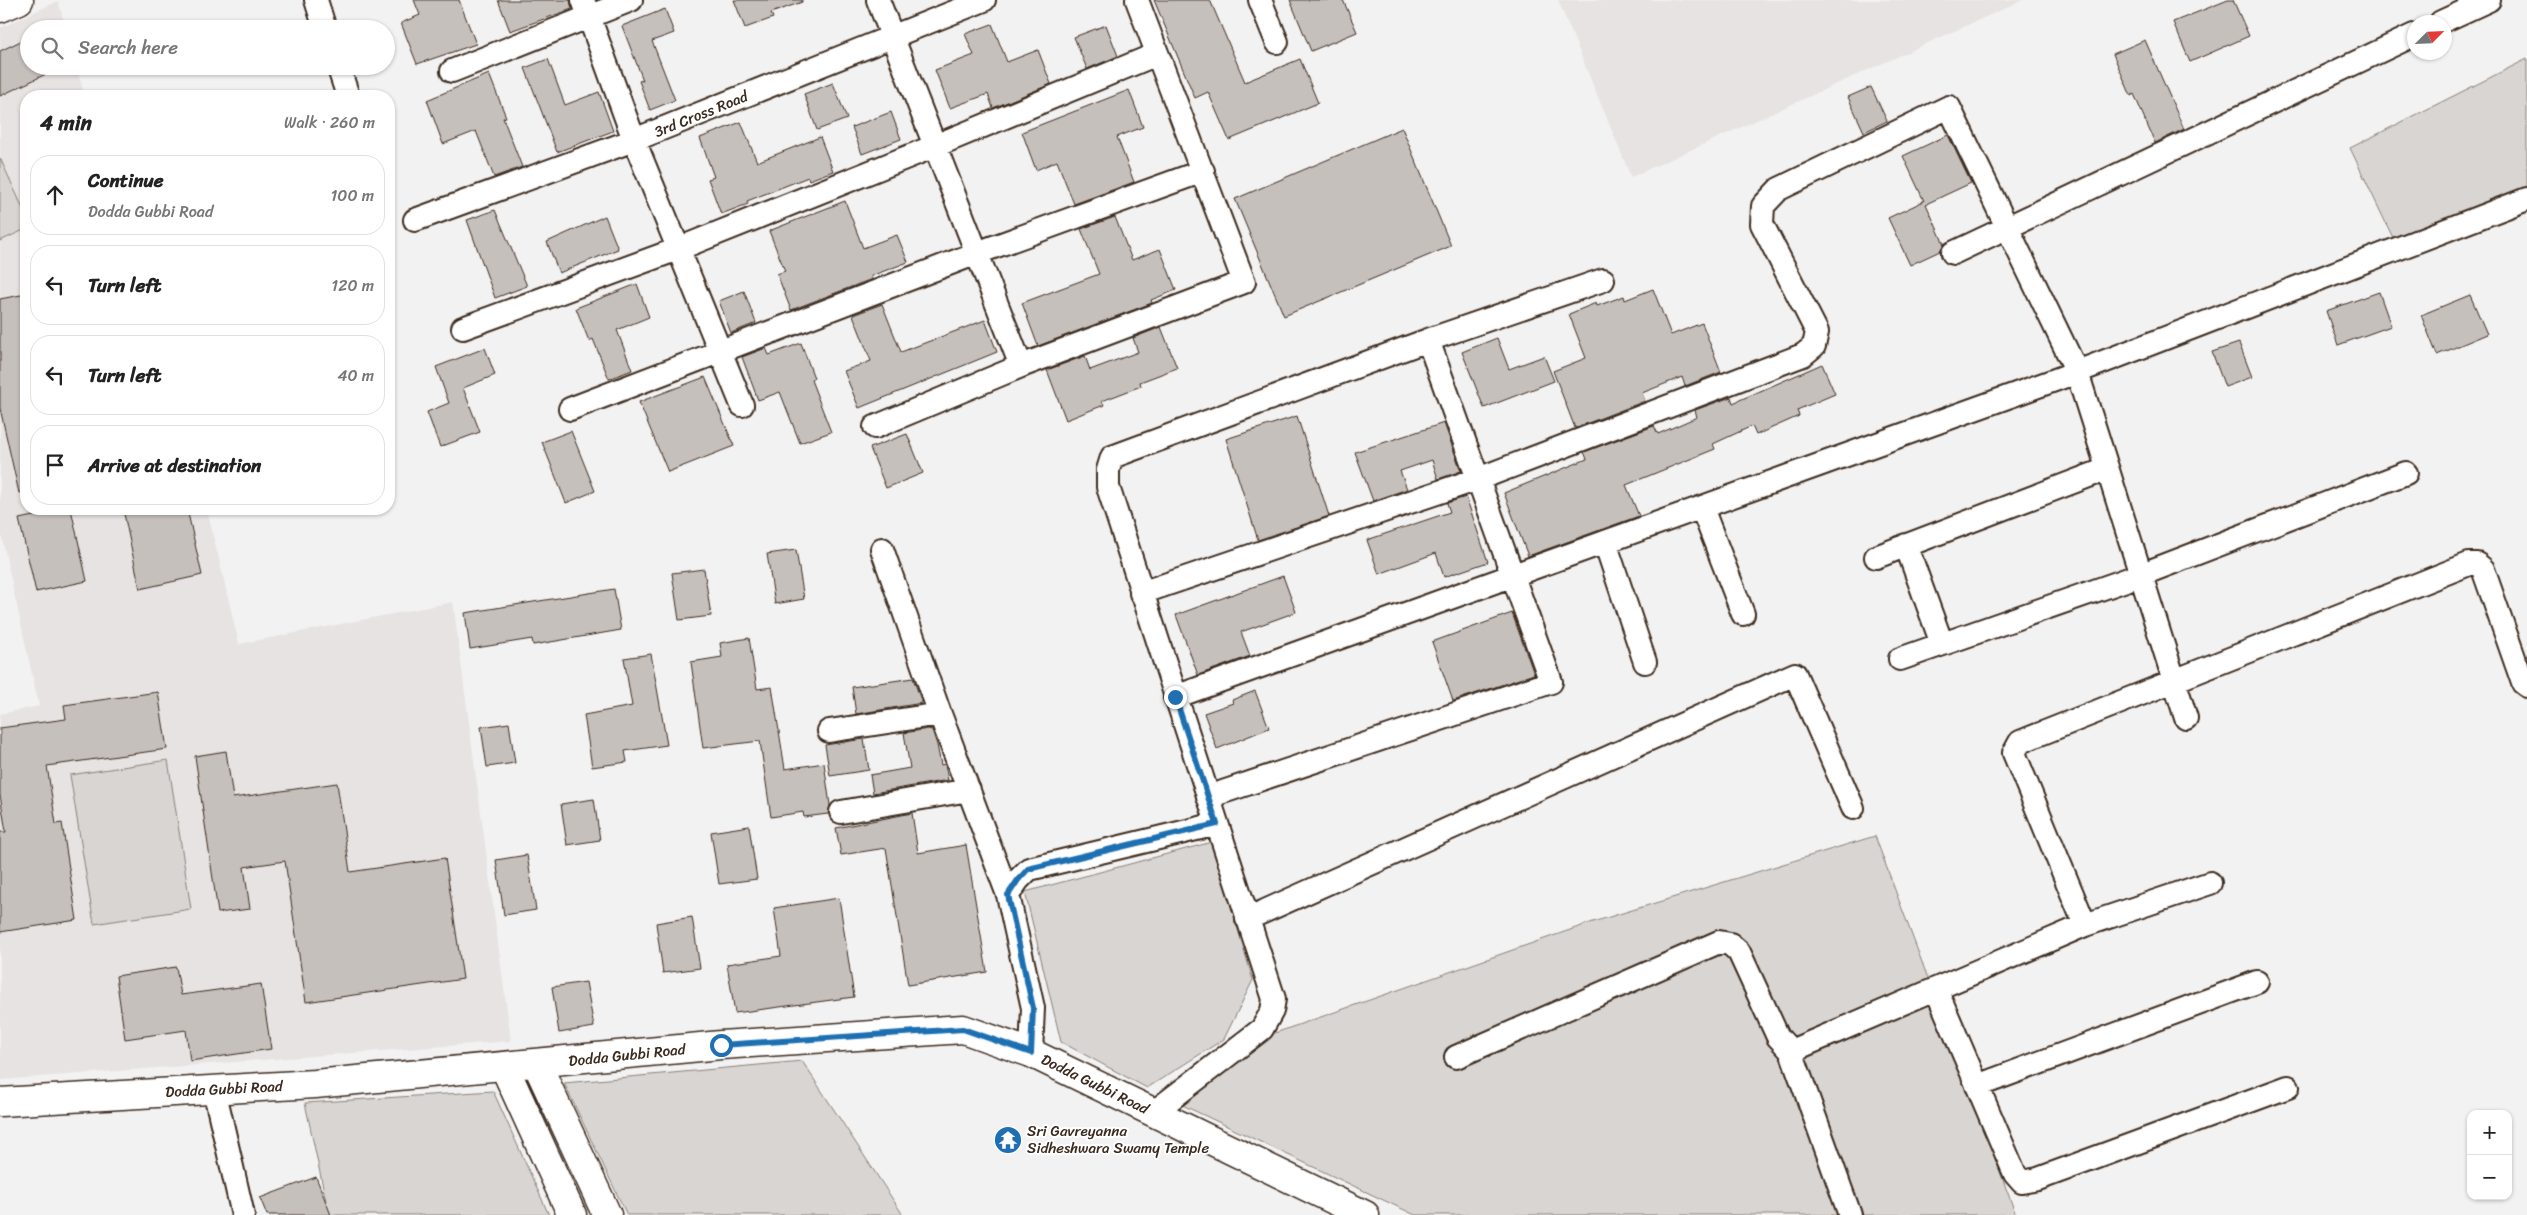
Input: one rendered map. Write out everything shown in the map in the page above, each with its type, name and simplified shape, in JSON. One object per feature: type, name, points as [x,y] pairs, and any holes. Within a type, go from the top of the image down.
[{"type":"street","points":[[0,8],[20,0]]},
{"type":"street","points":[[316,0],[322,20]]},
{"type":"street","points":[[452,71],[586,8],[631,0]]},
{"type":"street","points":[[878,0],[1021,366]]},
{"type":"street","name":"3rd Cross Road","points":[[415,220],[634,140],[984,0]]},
{"type":"street","points":[[875,427],[1021,366],[1244,282],[1137,0]]},
{"type":"street","points":[[1260,0],[1277,42]]},
{"type":"street","points":[[2452,17],[2489,0]]},
{"type":"street","points":[[586,8],[634,140],[742,405]]},
{"type":"street","points":[[1953,253],[2407,38]]},
{"type":"street","points":[[463,328],[678,249],[1158,54]]},
{"type":"street","points":[[341,75],[346,90]]},
{"type":"street","points":[[1141,593],[1478,479],[1803,355],[1814,346],[1816,332],[1762,224],[1763,206],[1779,189],[1949,107],[2077,372],[2173,682],[2186,718]]},
{"type":"street","points":[[570,409],[977,253],[1203,171]]},
{"type":"street","points":[[1175,697],[2077,372],[2527,199]]},
{"type":"street","points":[[1154,1112],[1262,1029],[1272,1011],[1274,999],[1108,487],[1108,470],[1112,457],[1428,340],[1603,280]]},
{"type":"street","points":[[1208,797],[1551,682],[1428,340]]},
{"type":"street","points":[[1876,557],[2107,469]]},
{"type":"street","points":[[1900,659],[2140,575],[2406,473]]},
{"type":"street","points":[[1702,508],[1743,614]]},
{"type":"street","points":[[1605,542],[1645,662]]},
{"type":"street","points":[[1906,546],[1942,644]]},
{"type":"street","points":[[882,549],[940,714],[1008,895],[1033,1008],[1031,1053]]},
{"type":"street","points":[[2085,924],[2014,753],[2016,746],[2020,742],[2469,564],[2477,564],[2483,569],[2523,683],[2527,686]]},
{"type":"street","points":[[1247,919],[1795,674],[1854,808]]},
{"type":"street","points":[[829,731],[940,714]]},
{"type":"street","points":[[841,812],[969,790]]},
{"type":"street","points":[[1008,895],[1028,869],[1217,824]]},
{"type":"street","points":[[1791,1051],[2085,924],[2210,883]]},
{"type":"street","points":[[1456,1057],[1719,942],[1730,944],[1739,952],[1778,1037],[1791,1051],[1850,1215]]},
{"type":"street","points":[[1977,1086],[2257,982]]},
{"type":"street","points":[[1936,989],[2015,1174],[2022,1182],[2038,1180],[2288,1087]]},
{"type":"street","name":"Dodda Gubbi Road","points":[[0,1102],[315,1084],[721,1045],[963,1029],[1031,1053],[1364,1215]]},
{"type":"street","points":[[537,1064],[607,1215]]},
{"type":"street","points":[[504,1066],[572,1215]]},
{"type":"street","points":[[214,1089],[243,1215]]},
{"type":"shaded area","points":[[1558,0],[2023,0],[1631,177]]},
{"type":"shaded area","points":[[58,1],[63,20],[20,20],[20,75],[79,75],[83,90],[20,90],[20,515],[208,515],[239,644],[453,602],[511,1041],[0,1080],[0,714],[39,706],[0,529],[0,28]]},
{"type":"shaded area","points":[[2527,59],[2527,188],[2394,240],[2350,148]]},
{"type":"shaded area","points":[[0,158],[20,202],[20,232],[0,241]]},
{"type":"shaded area","points":[[168,760],[191,909],[94,924],[70,775]]},
{"type":"shaded area","points":[[1875,836],[2016,1215],[1415,1215],[1176,1102],[1272,1034],[1593,922]]},
{"type":"shaded area","points":[[1212,842],[1253,980],[1224,1039],[1147,1088],[1061,1042],[1025,892]]},
{"type":"shaded area","points":[[802,1061],[903,1215],[627,1215],[564,1083]]},
{"type":"shaded area","points":[[493,1091],[549,1215],[329,1215],[305,1103]]},
{"type":"building","points":[[414,0],[459,0],[476,44],[417,64],[401,23],[420,15]]},
{"type":"building","points":[[498,0],[570,0],[572,9],[510,31]]},
{"type":"building","points":[[734,0],[802,0],[802,2],[771,13],[773,18],[745,28]]},
{"type":"building","points":[[1154,0],[1210,0],[1245,82],[1300,59],[1318,103],[1229,140],[1208,92],[1195,98]]},
{"type":"building","points":[[1290,0],[1343,0],[1357,32],[1311,51]]},
{"type":"building","points":[[2228,0],[2233,0],[2249,36],[2190,62],[2173,22]]},
{"type":"building","points":[[665,9],[674,33],[652,41],[675,100],[650,110],[639,81],[643,80],[622,26]]},
{"type":"building","points":[[992,24],[1007,62],[1038,50],[1051,84],[993,108],[988,94],[950,108],[935,70],[974,55],[965,34]]},
{"type":"building","points":[[1106,25],[1118,56],[1087,69],[1074,37]]},
{"type":"building","points":[[2145,40],[2184,129],[2155,143],[2134,94],[2131,96],[2113,54]]},
{"type":"building","points":[[20,41],[20,75],[44,75],[0,96],[0,51]]},
{"type":"building","points":[[548,59],[565,105],[599,92],[613,131],[557,152],[525,68]]},
{"type":"building","points":[[489,74],[506,117],[503,118],[522,167],[494,177],[476,131],[443,144],[427,100]]},
{"type":"building","points":[[833,83],[847,119],[817,130],[804,94]]},
{"type":"building","points":[[1871,87],[1887,121],[1864,132],[1848,97]]},
{"type":"building","points":[[1129,90],[1143,127],[1117,137],[1134,182],[1074,204],[1057,161],[1036,170],[1022,132]]},
{"type":"building","points":[[891,112],[901,139],[862,154],[852,127]]},
{"type":"building","points":[[741,122],[757,162],[820,137],[833,171],[809,180],[808,177],[747,201],[748,204],[721,214],[708,179],[714,177],[700,138]]},
{"type":"building","points":[[1402,128],[1451,246],[1284,316],[1235,199]]},
{"type":"building","points":[[1948,135],[1971,183],[1926,204],[1944,244],[1940,251],[1910,265],[1888,218],[1924,201],[1903,156]]},
{"type":"building","points":[[845,201],[863,248],[897,235],[908,262],[871,276],[872,279],[791,310],[777,274],[785,271],[769,231]]},
{"type":"building","points":[[495,210],[527,286],[495,298],[467,220]]},
{"type":"building","points":[[605,216],[618,249],[559,273],[547,242]]},
{"type":"building","points":[[1115,217],[1132,260],[1160,249],[1176,290],[1151,300],[1152,303],[1038,346],[1022,303],[1099,274],[1081,229]]},
{"type":"building","points":[[637,284],[649,317],[617,330],[632,370],[609,379],[593,339],[589,341],[576,308]]},
{"type":"building","points":[[1653,289],[1671,335],[1702,323],[1721,372],[1685,386],[1682,377],[1642,393],[1645,401],[1575,428],[1553,371],[1586,358],[1569,314],[1596,303],[1597,306],[1624,296],[1625,300]]},
{"type":"building","points":[[744,291],[756,323],[731,333],[719,301]]},
{"type":"building","points":[[2379,292],[2391,326],[2338,345],[2326,311]]},
{"type":"building","points":[[20,295],[19,493],[0,408],[0,299]]},
{"type":"building","points":[[2470,295],[2487,334],[2437,355],[2421,315]]},
{"type":"building","points":[[882,304],[901,352],[985,320],[997,352],[859,408],[844,371],[871,361],[853,315]]},
{"type":"building","points":[[1161,327],[1177,368],[1140,382],[1141,386],[1102,401],[1104,405],[1066,420],[1047,370],[1085,356],[1090,370],[1138,352],[1133,338]]},
{"type":"building","points":[[1497,338],[1509,369],[1544,356],[1554,381],[1484,408],[1462,352]]},
{"type":"building","points":[[801,343],[814,378],[811,380],[831,432],[800,443],[780,392],[758,400],[742,357],[766,348],[769,355]]},
{"type":"building","points":[[2239,343],[2252,377],[2225,387],[2212,352]]},
{"type":"building","points":[[485,348],[495,375],[463,388],[480,432],[440,447],[427,412],[449,403],[436,367]]},
{"type":"building","points":[[1822,364],[1835,394],[1797,410],[1799,416],[1756,435],[1752,426],[1713,444],[1715,449],[1626,485],[1639,516],[1528,556],[1504,493],[1587,459],[1584,452],[1654,426],[1658,434],[1697,417],[1695,410],[1731,397],[1733,403]]},
{"type":"building","points":[[705,377],[734,446],[668,472],[639,402]]},
{"type":"building","points":[[1297,416],[1329,516],[1258,540],[1226,439]]},
{"type":"building","points":[[1444,423],[1461,471],[1438,479],[1432,460],[1400,471],[1407,489],[1373,501],[1355,452]]},
{"type":"building","points":[[571,431],[595,491],[566,503],[542,442]]},
{"type":"building","points":[[907,434],[923,473],[886,488],[870,448]]},
{"type":"building","points":[[1466,497],[1488,562],[1444,577],[1436,553],[1379,574],[1367,540],[1450,512],[1447,503]]},
{"type":"building","points":[[38,515],[72,515],[87,581],[36,592],[19,519]]},
{"type":"building","points":[[124,515],[188,515],[202,575],[140,589]]},
{"type":"building","points":[[796,550],[804,599],[775,604],[767,554]]},
{"type":"building","points":[[704,569],[711,616],[679,620],[672,573]]},
{"type":"building","points":[[1283,576],[1296,612],[1241,632],[1250,656],[1198,675],[1176,615]]},
{"type":"building","points":[[614,589],[621,630],[533,645],[532,639],[470,649],[465,613]]},
{"type":"building","points":[[1512,613],[1534,674],[1453,701],[1432,642]]},
{"type":"building","points":[[749,638],[757,689],[772,687],[785,769],[824,763],[830,805],[828,814],[804,817],[803,812],[771,817],[760,741],[703,748],[691,662],[722,657],[720,643]]},
{"type":"building","points":[[651,654],[667,745],[625,751],[627,762],[592,767],[584,715],[632,706],[624,658]]},
{"type":"building","points":[[913,678],[922,703],[856,714],[852,687]]},
{"type":"building","points":[[1255,691],[1269,728],[1217,749],[1204,713],[1233,703],[1232,700]]},
{"type":"building","points":[[158,692],[167,749],[47,766],[56,824],[62,823],[77,920],[0,932],[0,832],[6,832],[0,795],[0,728],[66,719],[64,705]]},
{"type":"building","points":[[509,723],[515,763],[487,767],[481,727]]},
{"type":"building","points":[[932,730],[941,765],[945,764],[948,780],[873,793],[870,775],[910,768],[904,733]]},
{"type":"building","points":[[864,739],[869,770],[830,776],[825,745]]},
{"type":"building","points":[[226,751],[233,798],[337,783],[350,872],[445,858],[463,979],[306,1002],[285,861],[244,867],[250,909],[218,913],[195,756]]},
{"type":"building","points":[[594,799],[600,840],[567,845],[561,804]]},
{"type":"building","points":[[912,813],[918,853],[966,845],[987,972],[908,985],[886,848],[841,855],[836,828]]},
{"type":"building","points":[[749,826],[757,879],[719,884],[711,832]]},
{"type":"building","points":[[527,855],[536,910],[504,915],[496,860]]},
{"type":"building","points":[[839,898],[854,997],[735,1013],[727,964],[781,956],[774,908]]},
{"type":"building","points":[[692,917],[700,968],[663,973],[656,923]]},
{"type":"building","points":[[176,967],[181,995],[261,984],[271,1049],[190,1061],[186,1030],[125,1039],[116,976]]},
{"type":"building","points":[[586,982],[594,1027],[559,1033],[552,987]]},
{"type":"building","points":[[316,1177],[331,1215],[267,1215],[260,1198]]},
{"type":"place","name":"Sri Gavreyanna Sidheshwara Swamy Temple","points":[[1008,1140]]},
{"type":"route","points":[[721,1045],[963,1029],[1031,1053],[1033,1008],[1008,895],[1018,880],[1028,869],[1181,835],[1217,824],[1175,697]]}]
